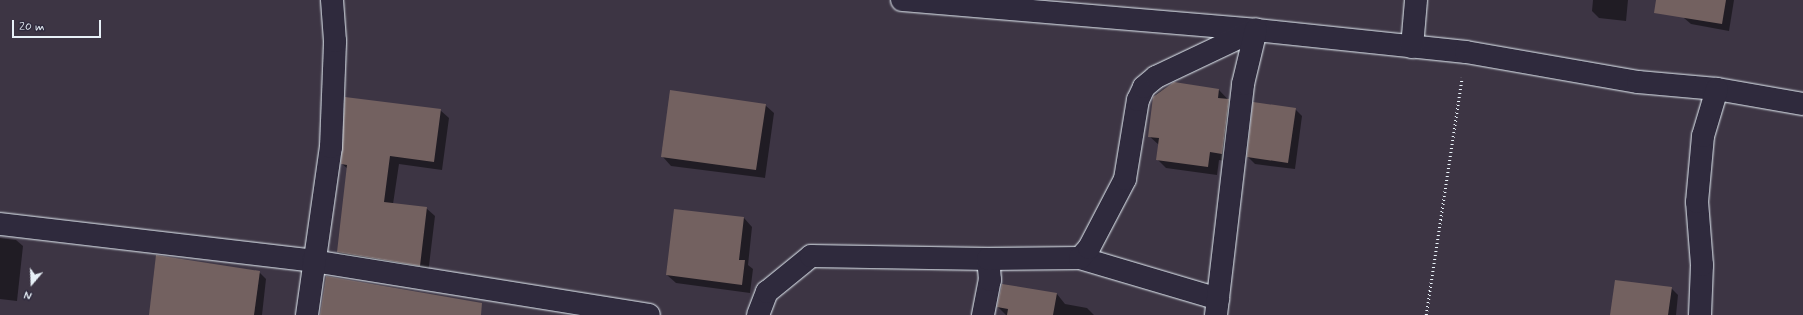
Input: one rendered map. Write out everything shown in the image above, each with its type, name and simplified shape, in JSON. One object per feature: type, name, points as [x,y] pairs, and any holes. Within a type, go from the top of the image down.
[{"type":"street","points":[[307,315],[313,261],[331,147],[335,41],[332,0]]},
{"type":"street","points":[[902,0],[1256,30],[1466,52],[1638,82],[1717,89],[1803,104]]},
{"type":"street","points":[[1412,47],[1416,0]]},
{"type":"street","points":[[1080,258],[1109,216],[1125,179],[1138,100],[1144,87],[1156,77],[1256,30]]},
{"type":"street","points":[[758,315],[767,292],[811,256],[988,259],[1080,258],[1217,307],[1243,84],[1256,30]]},
{"type":"street","points":[[1700,315],[1702,265],[1696,202],[1703,136],[1717,89]]},
{"type":"street","points":[[0,224],[313,261],[649,315]]},
{"type":"street","points":[[983,315],[990,280],[988,259]]},
{"type":"path","points":[[1426,315],[1466,52]]},
{"type":"building","points":[[1656,0],[1726,0],[1722,24],[1654,13]]},
{"type":"building","points":[[1174,82],[1219,89],[1218,98],[1229,99],[1222,154],[1210,152],[1208,167],[1156,160],[1159,138],[1148,137],[1153,97]]},
{"type":"building","points":[[670,90],[766,104],[756,170],[661,157]]},
{"type":"building","points":[[345,97],[441,109],[434,162],[390,156],[384,202],[427,207],[420,266],[337,252],[347,165],[341,164]]},
{"type":"building","points":[[1253,102],[1296,108],[1288,163],[1247,157]]},
{"type":"building","points":[[674,209],[744,217],[739,260],[745,260],[742,285],[666,275]]},
{"type":"building","points":[[156,255],[260,271],[254,315],[149,315]]},
{"type":"building","points":[[326,276],[482,303],[481,315],[320,315]]},
{"type":"building","points":[[1615,280],[1672,287],[1668,315],[1610,315]]},
{"type":"building","points":[[1002,284],[1057,293],[1053,315],[1007,315],[1008,309],[997,307]]}]
